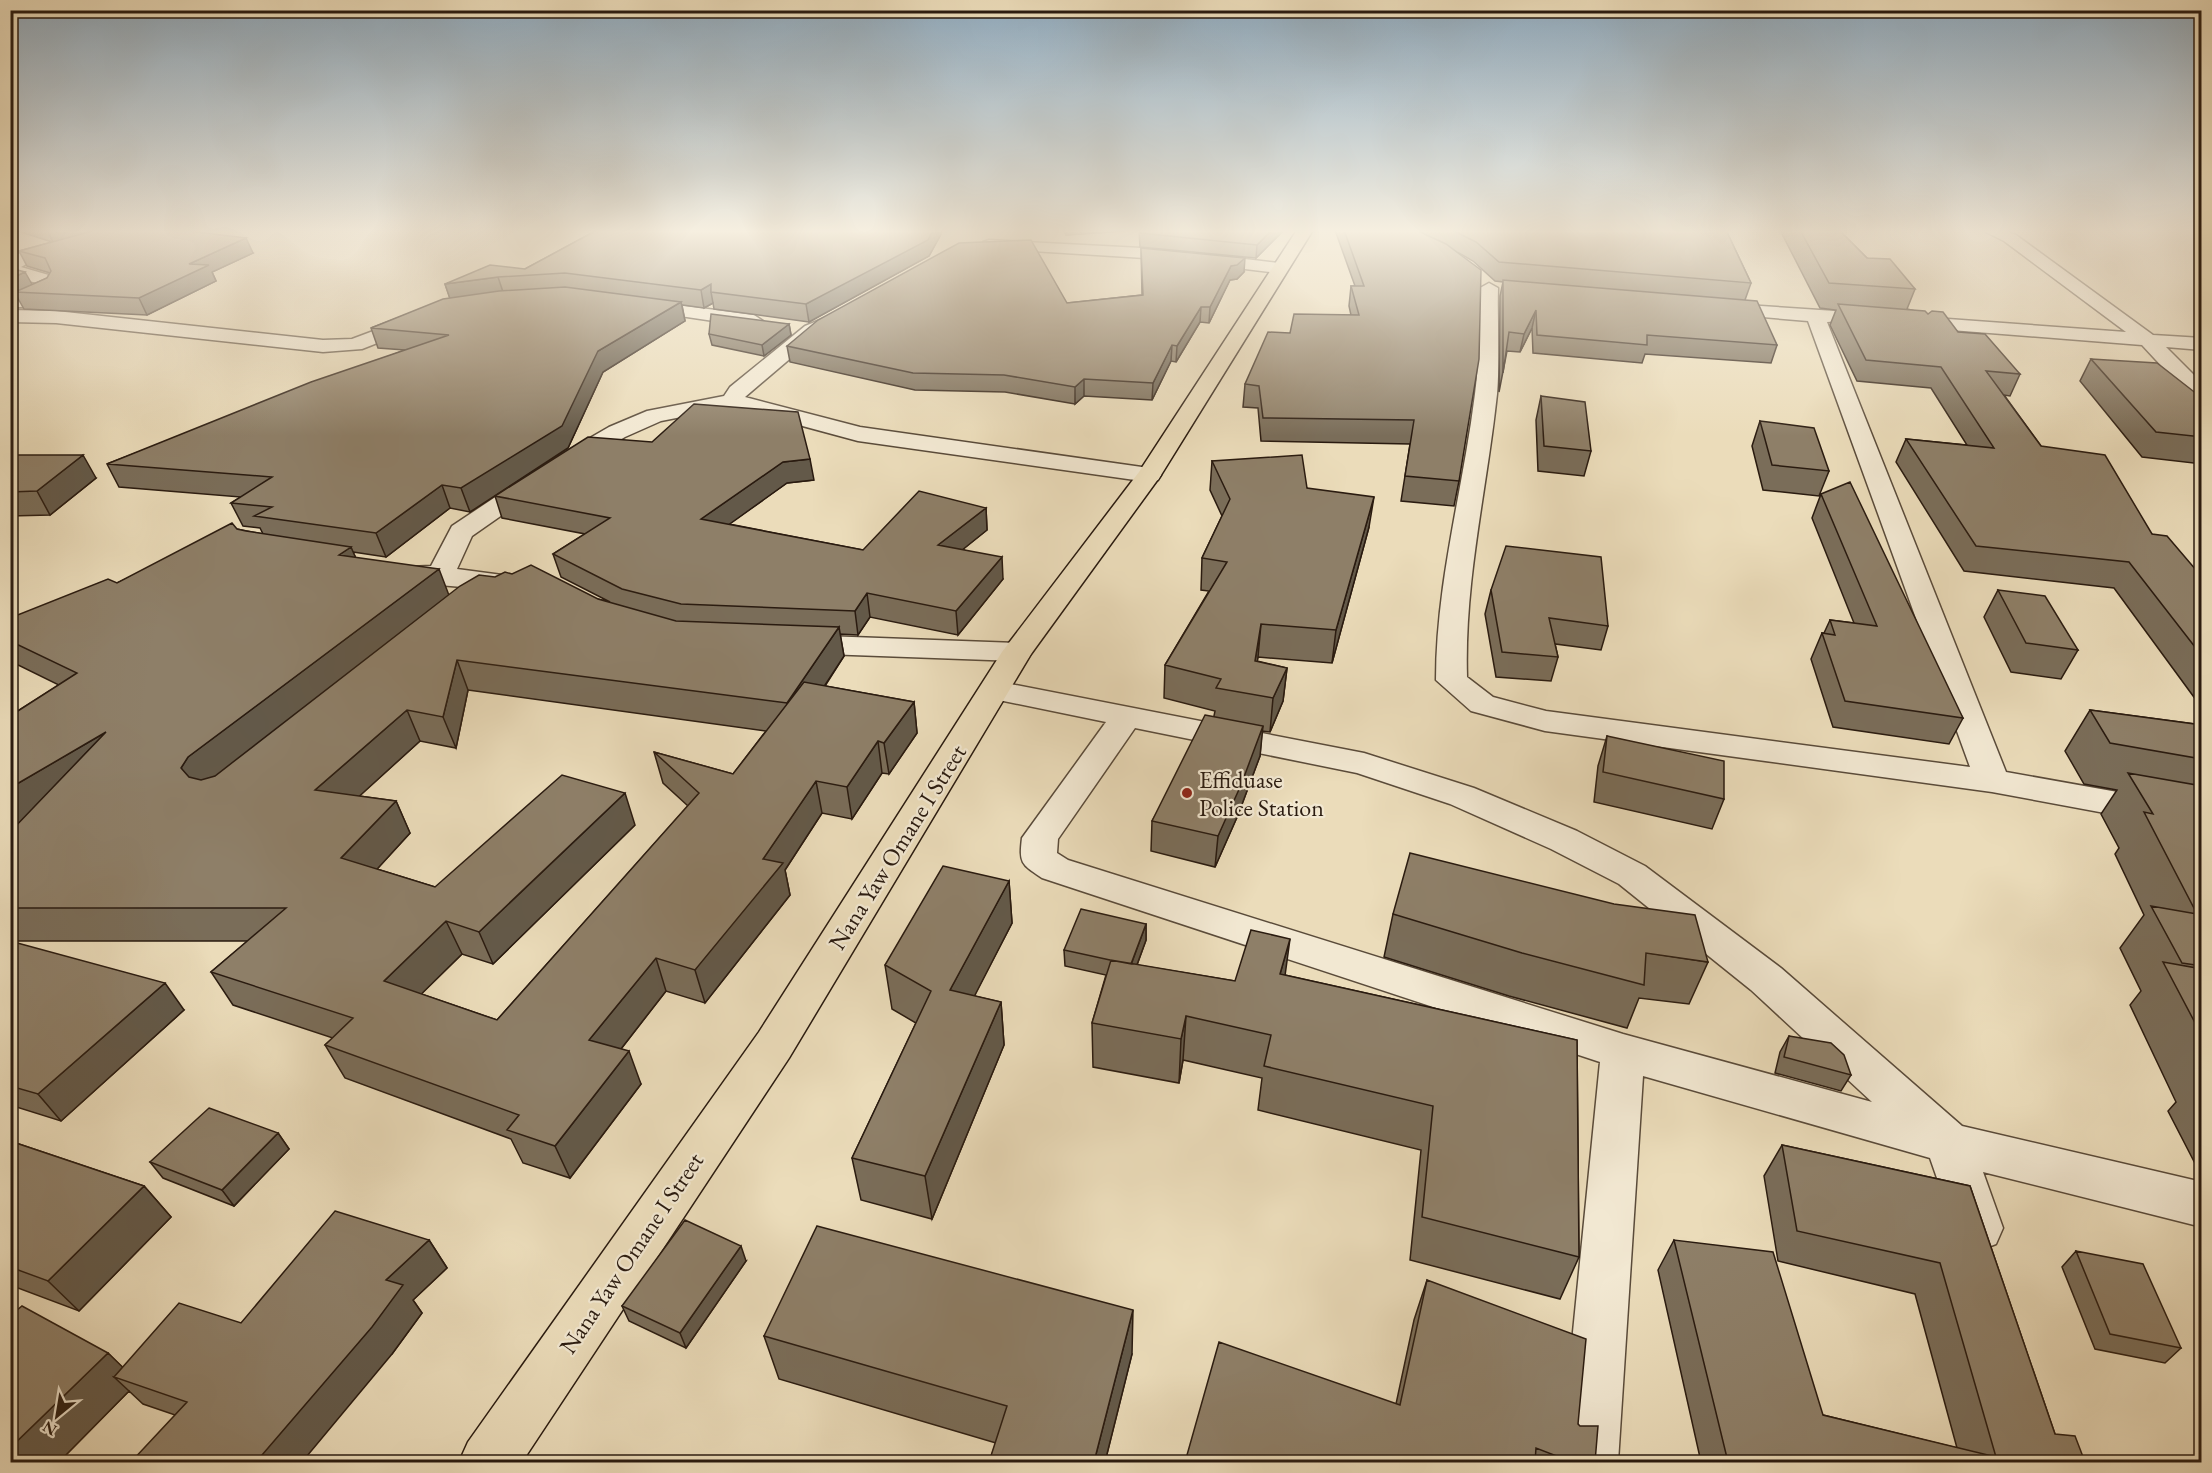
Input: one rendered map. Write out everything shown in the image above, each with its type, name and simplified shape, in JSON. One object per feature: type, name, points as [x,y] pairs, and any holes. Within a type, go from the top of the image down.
[{"type":"main road","name":"Nana Yaw Omane I Street","points":[[488,1462],[774,1044],[1017,652],[1149,475],[1260,299]]},
{"type":"street","points":[[10,306],[25,299]]},
{"type":"street","points":[[1492,299],[1486,394],[1460,554],[1450,650],[1452,680],[1482,704],[1545,722],[1992,781],[2202,819]]},
{"type":"street","points":[[2092,299],[2148,340],[2202,396]]},
{"type":"street","points":[[617,303],[812,330]]},
{"type":"street","points":[[1699,307],[1851,318]]},
{"type":"street","points":[[10,316],[46,316],[323,346],[355,345],[433,315]]},
{"type":"street","points":[[732,401],[736,392],[812,330],[841,315]]},
{"type":"street","points":[[1815,315],[1992,781]]},
{"type":"street","points":[[1886,321],[2202,344]]},
{"type":"street","points":[[439,577],[460,532],[553,470],[617,432],[655,416],[732,401],[858,434],[1149,475]]},
{"type":"street","points":[[394,570],[439,577],[523,583],[486,591],[459,607]]},
{"type":"street","points":[[768,642],[1017,652]]},
{"type":"street","points":[[995,690],[1364,764],[1462,796],[1564,840],[1632,875],[1766,979],[1949,1143],[1994,1275]]},
{"type":"street","points":[[1128,715],[1040,838],[1038,858],[1055,869],[1623,1053],[1949,1143],[2202,1205]]},
{"type":"street","points":[[1589,1462],[1623,1053]]},
{"type":"building","points":[[443,299],[656,299],[681,302],[598,351],[562,426],[461,488],[442,485],[376,533],[254,516],[272,507],[231,503],[272,477],[107,464],[311,382],[449,335],[371,328]]},
{"type":"building","points":[[764,299],[816,299],[806,304]]},
{"type":"building","points":[[857,299],[1065,299],[1067,303],[1107,299],[1214,299],[1210,307],[1201,307],[1177,346],[1172,345],[1153,383],[1084,379],[1075,387],[1004,375],[913,373],[787,346],[818,320]]},
{"type":"building","points":[[1355,299],[1480,299],[1479,359],[1459,481],[1405,476],[1414,420],[1263,418],[1259,386],[1245,384],[1268,332],[1290,333],[1294,314],[1359,315]]},
{"type":"building","points":[[1503,299],[1730,299],[1757,301],[1777,345],[1647,335],[1647,345],[1537,335],[1536,310],[1524,334],[1509,332],[1503,373]]},
{"type":"building","points":[[1838,304],[1925,311],[1928,314],[1932,311],[1943,312],[1958,332],[1985,334],[2020,374],[1986,371],[2041,446],[2105,455],[2152,534],[2167,536],[2202,577],[2202,656],[2129,562],[1976,546],[1906,439],[1994,448],[1941,367],[1866,360]]},
{"type":"building","points":[[711,314],[789,324],[762,345],[709,334]]},
{"type":"building","points":[[2091,359],[2157,363],[2202,398],[2202,437],[2156,432]]},
{"type":"building","points":[[1541,396],[1585,402],[1591,451],[1544,446]]},
{"type":"building","points":[[694,404],[798,412],[810,459],[783,462],[701,519],[863,550],[919,491],[986,508],[938,545],[1002,557],[956,611],[867,593],[855,611],[681,604],[622,589],[553,554],[610,518],[495,496],[588,437],[652,442]]},
{"type":"building","points":[[1760,421],[1814,428],[1829,471],[1772,465]]},
{"type":"building","points":[[83,455],[37,491],[10,492],[10,456]]},
{"type":"building","points":[[1302,455],[1307,488],[1374,497],[1336,630],[1261,624],[1255,661],[1287,668],[1273,698],[1216,688],[1221,679],[1165,665],[1227,562],[1202,558],[1230,499],[1212,461]]},
{"type":"building","points":[[1850,482],[1963,718],[1845,701],[1822,633],[1835,635],[1830,620],[1877,626],[1821,494]]},
{"type":"building","points":[[232,523],[237,529],[246,531],[351,547],[339,555],[439,569],[188,757],[181,768],[189,777],[201,780],[215,776],[460,586],[479,575],[495,577],[505,572],[512,574],[531,565],[598,599],[676,621],[839,627],[787,703],[457,660],[443,717],[407,710],[315,790],[396,801],[341,858],[435,887],[562,775],[625,793],[479,932],[446,921],[384,981],[497,1020],[699,793],[654,752],[733,774],[804,682],[914,702],[884,743],[878,741],[847,787],[816,781],[763,859],[783,863],[695,970],[656,958],[589,1040],[629,1051],[555,1146],[507,1130],[519,1115],[325,1045],[353,1018],[211,972],[286,908],[10,908],[10,832],[106,732],[10,788],[10,716],[77,673],[10,641],[10,618],[108,579],[117,583]]},
{"type":"building","points":[[1506,546],[1601,557],[1608,626],[1549,618],[1558,657],[1502,652],[1491,590]]},
{"type":"building","points":[[1998,590],[2045,596],[2078,650],[2026,643]]},
{"type":"building","points":[[2090,710],[2202,725],[2202,759],[2110,743]]},
{"type":"building","points":[[1205,715],[1263,726],[1241,785],[1218,836],[1152,821]]},
{"type":"building","points":[[1607,736],[1724,761],[1724,799],[1603,772]]},
{"type":"building","points":[[2128,773],[2202,786],[2202,966],[2182,963],[2151,906],[2197,914],[2144,812],[2153,814]]},
{"type":"building","points":[[1410,853],[1614,904],[1695,915],[1708,962],[1646,953],[1644,985],[1522,953],[1393,914]]},
{"type":"building","points":[[943,866],[1009,881],[950,990],[1001,1002],[925,1176],[852,1158],[931,991],[885,965]]},
{"type":"building","points":[[1081,909],[1146,924],[1131,964],[1064,950]]},
{"type":"building","points":[[1251,930],[1290,939],[1280,974],[1577,1040],[1579,1257],[1422,1217],[1433,1106],[1264,1066],[1271,1035],[1186,1016],[1181,1039],[1092,1023],[1111,960],[1235,981]]},
{"type":"building","points":[[10,941],[165,983],[38,1094],[10,1086]]},
{"type":"building","points":[[2163,962],[2202,969],[2202,1036]]},
{"type":"building","points":[[1789,1036],[1831,1043],[1844,1055],[1851,1075],[1784,1057]]},
{"type":"building","points":[[209,1108],[278,1133],[222,1190],[150,1162]]},
{"type":"building","points":[[10,1141],[144,1186],[48,1281],[10,1267]]},
{"type":"building","points":[[1782,1145],[1970,1186],[2055,1434],[2075,1436],[2085,1462],[1728,1462],[1674,1240],[1773,1252],[1823,1415],[1996,1457],[1940,1263],[1797,1231]]},
{"type":"building","points":[[335,1211],[429,1240],[386,1280],[403,1285],[372,1327],[256,1462],[131,1462],[187,1402],[114,1377],[179,1303],[241,1323]]},
{"type":"building","points":[[685,1220],[741,1246],[680,1333],[622,1306]]},
{"type":"building","points":[[817,1226],[1133,1310],[1094,1462],[989,1462],[1007,1406],[764,1336]]},
{"type":"building","points":[[2076,1251],[2143,1264],[2181,1348],[2110,1334]]},
{"type":"building","points":[[1427,1280],[1586,1339],[1578,1424],[1598,1426],[1595,1462],[1572,1462],[1536,1448],[1535,1462],[1185,1462],[1219,1342],[1400,1405]]},
{"type":"building","points":[[22,1306],[108,1353],[10,1448],[10,1316]]},
{"type":"place","name":"Effiduase Police Station","points":[[1187,793]]}]
